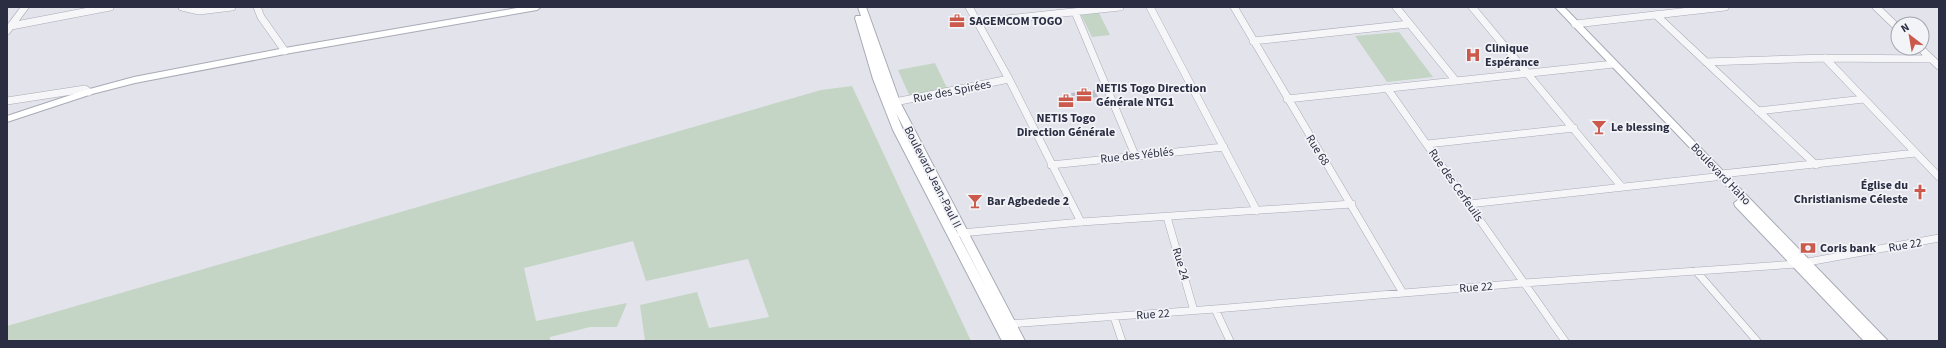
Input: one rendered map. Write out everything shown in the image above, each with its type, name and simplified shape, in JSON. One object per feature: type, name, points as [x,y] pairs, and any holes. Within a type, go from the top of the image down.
[{"type":"main road","points":[[7,119],[89,92],[134,80],[285,51],[537,7]]},
{"type":"main road","name":"Boulevard Jean-Paul II","points":[[855,7],[878,79],[898,130],[1006,325],[1018,341]]},
{"type":"main road","name":"Boulevard Jean-Paul II","points":[[862,7],[895,102],[1006,325],[1008,341]]},
{"type":"main road","name":"Boulevard Haho","points":[[1553,7],[1611,64],[1802,263],[1882,341]]},
{"type":"main road","name":"Boulevard Haho","points":[[1559,7],[1611,64]]},
{"type":"main road","name":"Boulevard Haho","points":[[1802,263],[1870,341]]},
{"type":"street","points":[[9,29],[24,7]]},
{"type":"street","points":[[9,29],[110,7]]},
{"type":"street","points":[[182,7],[196,12],[222,10],[232,7]]},
{"type":"street","points":[[257,7],[261,17],[285,51]]},
{"type":"street","points":[[969,7],[1009,79],[1081,222]]},
{"type":"street","points":[[978,22],[1120,7]]},
{"type":"street","points":[[1150,7],[1257,211]]},
{"type":"street","name":"Rue 68","points":[[1234,7],[1287,99],[1352,204],[1403,292]]},
{"type":"street","points":[[1396,7],[1456,81]]},
{"type":"street","points":[[1472,7],[1621,186]]},
{"type":"street","points":[[1575,24],[1725,7]]},
{"type":"street","points":[[1876,7],[1890,20]]},
{"type":"street","points":[[1075,12],[1135,155]]},
{"type":"street","points":[[1656,15],[1816,165]]},
{"type":"street","points":[[1253,41],[1409,24]]},
{"type":"street","points":[[1928,56],[1939,66]]},
{"type":"street","points":[[1706,62],[1825,58],[1931,59]]},
{"type":"street","points":[[1825,58],[1939,178]]},
{"type":"street","points":[[1287,99],[1611,64]]},
{"type":"street","name":"Rue des Spirées","points":[[895,102],[1009,79]]},
{"type":"street","name":"Rue des Cerfeuils","points":[[1387,88],[1565,341]]},
{"type":"street","points":[[7,101],[85,89],[89,92]]},
{"type":"street","points":[[1758,111],[1864,99]]},
{"type":"street","points":[[1427,144],[1574,128]]},
{"type":"street","name":"Rue des Yéblés","points":[[1051,165],[1224,146]]},
{"type":"street","points":[[1469,204],[1916,153]]},
{"type":"street","points":[[961,233],[1081,222],[1352,204]]},
{"type":"street","name":"Rue 24","points":[[1167,217],[1194,311]]},
{"type":"street","name":"Rue 22","points":[[1006,325],[1194,311],[1403,292],[1802,263],[1939,238]]},
{"type":"street","points":[[1696,271],[1757,341]]},
{"type":"street","points":[[1215,309],[1230,341]]},
{"type":"street","points":[[1114,317],[1122,341]]},
{"type":"green space","points":[[1099,13],[1110,35],[1092,37],[1081,15]]},
{"type":"green space","points":[[1399,32],[1433,77],[1387,82],[1355,36]]},
{"type":"green space","points":[[935,63],[948,90],[910,97],[898,70]]},
{"type":"green space","points":[[852,86],[971,341],[645,341],[640,305],[697,292],[709,328],[769,317],[748,259],[646,281],[633,241],[524,268],[536,321],[627,303],[617,327],[590,327],[550,337],[550,341],[7,341],[7,326],[821,90]]},
{"type":"building","name":"NETIS Togo Direction Générale NTG1","points":[[1095,90],[1098,97],[1073,100],[1071,93]]},
{"type":"place","name":"SAGEMCOM TOGO","points":[[957,21]]},
{"type":"place","name":"Clinique Espérance","points":[[1473,55]]},
{"type":"place","name":"NETIS Togo Direction Générale NTG1","points":[[1084,95]]},
{"type":"place","name":"NETIS Togo Direction Générale","points":[[1066,101]]},
{"type":"place","name":"Le blessing","points":[[1599,127]]},
{"type":"place","name":"Église du Christianisme Céleste","points":[[1920,192]]},
{"type":"place","name":"Bar Agbedede 2","points":[[975,201]]},
{"type":"place","name":"Coris bank","points":[[1808,248]]}]
